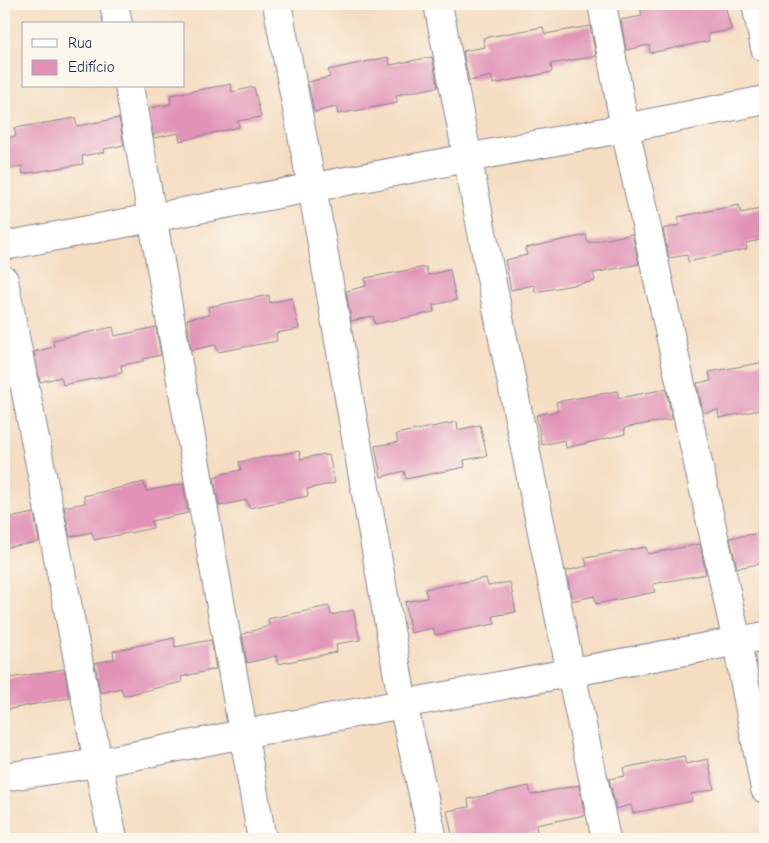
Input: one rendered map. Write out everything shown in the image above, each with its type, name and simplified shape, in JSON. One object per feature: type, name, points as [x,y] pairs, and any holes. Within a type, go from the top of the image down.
[{"type":"street","points":[[114,4],[118,22]]},
{"type":"street","points":[[277,4],[312,187],[403,704],[433,839]]},
{"type":"street","points":[[438,4],[467,159],[606,839]]},
{"type":"street","points":[[602,4],[625,128],[737,642],[765,789]]},
{"type":"street","points":[[756,4],[765,48]]},
{"type":"street","points":[[129,88],[262,839]]},
{"type":"street","points":[[4,246],[467,159],[765,100]]},
{"type":"street","points":[[4,280],[113,839]]},
{"type":"street","points":[[4,777],[98,763],[765,636]]},
{"type":"building","points":[[659,4],[725,4],[731,30],[708,34],[709,41],[650,53],[649,45],[626,50],[621,20],[642,16],[640,7]]},
{"type":"building","points":[[590,26],[596,56],[551,64],[552,72],[493,84],[491,76],[469,81],[463,51],[485,47],[483,38],[543,27],[545,34]]},
{"type":"building","points":[[388,57],[390,65],[432,57],[438,87],[396,95],[397,103],[338,114],[336,107],[314,112],[308,82],[330,77],[328,70]]},
{"type":"building","points":[[231,84],[232,92],[254,87],[261,117],[238,121],[239,127],[180,141],[178,133],[154,138],[149,108],[171,104],[170,95]]},
{"type":"building","points":[[75,118],[77,126],[119,118],[124,145],[104,149],[105,152],[82,156],[83,164],[23,174],[22,166],[4,170],[4,139],[16,136],[14,128]]},
{"type":"building","points":[[739,205],[741,213],[765,208],[765,239],[746,243],[747,249],[688,262],[687,255],[669,258],[663,229],[680,225],[678,217]]},
{"type":"building","points":[[632,234],[639,264],[593,273],[595,281],[535,292],[534,285],[511,290],[505,260],[527,255],[525,248],[586,235],[588,243]]},
{"type":"building","points":[[426,267],[428,275],[450,270],[456,300],[433,305],[434,312],[375,324],[373,316],[351,321],[346,291],[366,286],[365,278]]},
{"type":"building","points":[[269,295],[270,303],[292,298],[299,329],[276,333],[277,341],[218,352],[216,345],[191,350],[187,319],[209,315],[208,307]]},
{"type":"building","points":[[113,327],[115,336],[156,327],[161,355],[143,359],[144,361],[121,365],[122,373],[63,385],[61,377],[40,382],[34,352],[54,347],[53,340]]},
{"type":"building","points":[[765,362],[765,409],[719,418],[718,410],[703,413],[697,383],[711,381],[709,372]]},
{"type":"building","points":[[666,389],[672,419],[624,428],[625,434],[566,448],[565,440],[542,445],[536,415],[558,411],[556,402],[617,391],[619,398]]},
{"type":"building","points":[[457,422],[458,430],[480,425],[487,456],[464,460],[465,467],[406,479],[404,471],[381,477],[375,446],[398,442],[396,434]]},
{"type":"building","points":[[299,451],[301,459],[324,454],[324,456],[329,455],[335,483],[307,489],[308,496],[249,508],[247,500],[219,506],[214,478],[218,477],[218,475],[241,470],[239,462]]},
{"type":"building","points":[[144,482],[146,491],[183,484],[188,513],[151,521],[153,528],[94,540],[92,532],[70,537],[64,507],[85,503],[84,496]]},
{"type":"building","points":[[34,513],[39,542],[4,548],[4,519]]},
{"type":"building","points":[[760,533],[765,563],[737,568],[730,538]]},
{"type":"building","points":[[700,544],[706,574],[653,584],[655,592],[596,604],[594,596],[572,601],[566,571],[587,566],[585,558],[646,547],[648,554]]},
{"type":"building","points":[[486,578],[488,586],[510,582],[516,612],[493,616],[495,624],[435,635],[433,628],[411,633],[405,602],[427,598],[425,589]]},
{"type":"building","points":[[329,606],[331,615],[353,610],[360,640],[336,644],[337,652],[278,664],[276,656],[247,663],[242,634],[269,626],[268,619]]},
{"type":"building","points":[[174,638],[175,647],[211,640],[216,669],[181,677],[182,682],[123,696],[121,688],[100,693],[95,663],[114,659],[113,651]]},
{"type":"building","points":[[64,669],[69,698],[4,710],[4,679]]},
{"type":"building","points":[[684,756],[686,764],[708,759],[714,789],[691,794],[692,801],[633,813],[631,805],[616,809],[609,779],[625,776],[623,768]]},
{"type":"building","points":[[579,785],[585,815],[536,825],[537,832],[501,839],[453,839],[447,811],[469,807],[468,799],[529,786],[531,795]]}]
